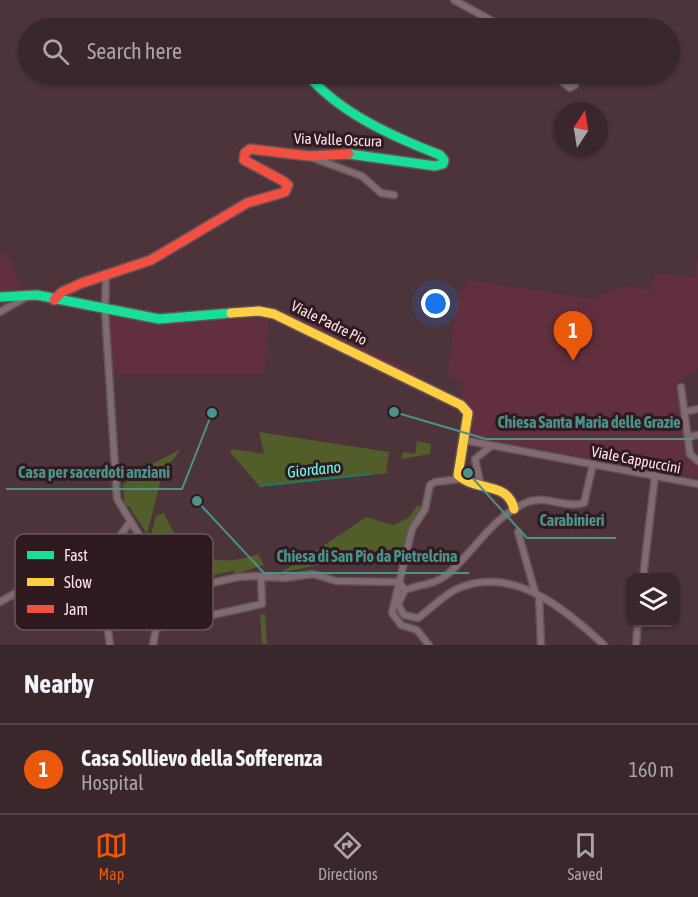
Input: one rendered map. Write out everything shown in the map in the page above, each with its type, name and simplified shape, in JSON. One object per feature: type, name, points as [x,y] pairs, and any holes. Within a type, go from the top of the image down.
[{"type":"street","points":[[454,0],[487,18]]},
{"type":"street","name":"Via Valle Oscura","points":[[54,300],[62,292],[151,260],[247,202],[285,192],[288,185],[284,181],[253,168],[243,160],[245,153],[250,149],[309,156],[357,154],[435,166],[440,166],[444,160],[440,155],[382,128],[334,99],[318,84]]},
{"type":"street","points":[[309,156],[362,176],[381,193],[394,195]]},
{"type":"street","points":[[106,276],[105,310],[117,499],[137,534]]},
{"type":"street","points":[[0,312],[30,295]]},
{"type":"street","name":"Viale Padre Pio","points":[[0,297],[30,295],[159,319],[259,311],[274,314],[457,402],[468,413],[463,440]]},
{"type":"street","points":[[681,387],[690,454],[698,460]]},
{"type":"street","points":[[684,412],[698,409]]},
{"type":"street","points":[[687,437],[698,435]]},
{"type":"street","points":[[460,479],[457,470],[463,440]]},
{"type":"street","name":"Viale Cappuccini","points":[[463,440],[698,484]]},
{"type":"street","points":[[481,486],[475,459],[491,446]]},
{"type":"street","points":[[593,464],[584,503],[535,500],[514,509],[488,530],[447,575],[434,584],[405,590],[399,597],[399,607],[404,615],[414,618],[456,590],[473,583],[509,583],[523,586],[537,594],[604,645]]},
{"type":"street","points":[[644,573],[655,476]]},
{"type":"street","points":[[427,644],[417,630],[401,625],[392,613],[412,529],[425,509],[431,483],[460,479],[508,493],[513,501],[514,509]]},
{"type":"street","points":[[122,534],[130,522]]},
{"type":"street","points":[[518,532],[537,594],[541,645]]},
{"type":"street","points":[[213,583],[239,577],[313,574],[336,581],[399,582]]},
{"type":"street","points":[[213,614],[262,603],[261,577]]},
{"type":"street","points":[[399,582],[405,590]]},
{"type":"street","points":[[0,602],[15,593]]},
{"type":"street","points":[[636,645],[638,627]]},
{"type":"street","points":[[108,630],[110,645]]},
{"type":"shaded area","points":[[0,251],[11,259],[20,289],[28,300],[0,319]]},
{"type":"shaded area","points":[[698,253],[698,367],[679,382],[678,387],[687,456],[698,463],[698,478],[473,437],[469,433],[472,416],[461,399],[463,384],[447,374],[458,296],[470,280],[597,300],[602,294],[628,286],[653,290],[655,274],[695,277]]},
{"type":"shaded area","points":[[272,308],[307,325],[310,320],[417,373],[415,378],[291,323],[269,318],[264,373],[113,374],[110,317],[161,323],[268,318]]},
{"type":"green space","points":[[259,432],[389,452],[386,472],[389,473],[260,487],[230,452],[232,449],[264,454]]},
{"type":"green space","points":[[417,441],[431,444],[430,454],[401,459],[403,452],[415,454]]},
{"type":"green space","points":[[181,449],[163,472],[147,534],[129,506],[125,507],[123,485],[139,471]]},
{"type":"green space","points":[[417,506],[422,506],[409,529],[404,547],[280,573],[366,517],[393,525],[408,518]]},
{"type":"green space","points":[[164,513],[176,534],[151,534],[156,516]]},
{"type":"green space","points":[[258,554],[264,565],[235,574],[233,571],[213,575],[213,559],[242,559]]},
{"type":"green space","points":[[265,614],[267,644],[262,644],[260,615]]},
{"type":"waterway","name":"Giordano","points":[[260,486],[371,474]]},
{"type":"traffic: fast","points":[[316,84],[351,112],[386,132],[440,155],[444,160],[443,164],[435,166],[349,154]]},
{"type":"traffic: fast","points":[[0,297],[37,295],[159,319],[231,313]]},
{"type":"traffic: slow","points":[[231,313],[259,311],[274,314],[461,405],[468,413],[458,475],[474,484],[505,494],[511,500],[514,509]]},
{"type":"traffic: jam","points":[[54,300],[62,292],[82,283],[151,260],[247,203],[285,192],[288,185],[283,181],[244,160],[245,153],[250,149],[309,156],[349,154]]},
{"type":"place","name":"Casa Sollievo della Sofferenza","points":[[573,361]]},
{"type":"place","name":"Chiesa Santa Maria delle Grazie","points":[[394,412]]},
{"type":"place","name":"Casa per sacerdoti anziani","points":[[212,413]]},
{"type":"place","name":"Carabinieri","points":[[468,473]]},
{"type":"place","name":"Chiesa di San Pio da Pietrelcina","points":[[197,501]]}]
